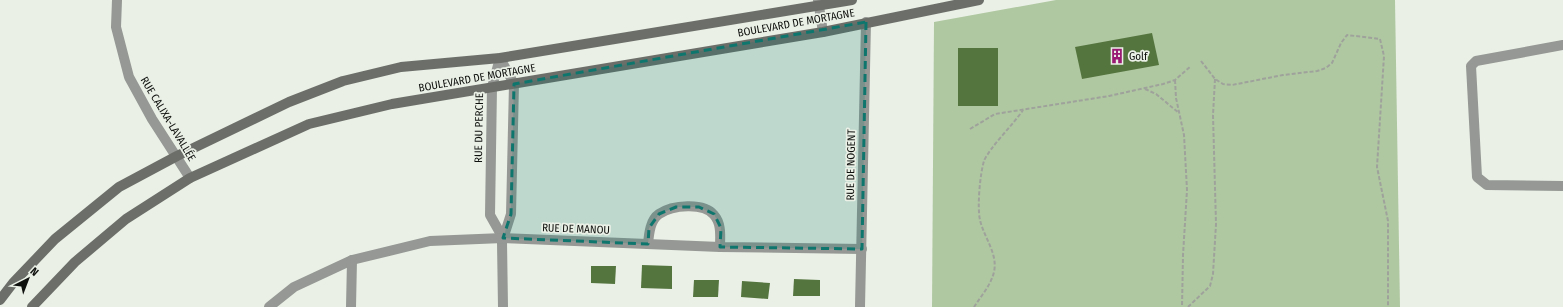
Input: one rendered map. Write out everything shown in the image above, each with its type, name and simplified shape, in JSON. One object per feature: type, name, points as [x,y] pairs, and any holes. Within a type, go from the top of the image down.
[{"type":"main road","name":"BOULEVARD DE MORTAGNE","points":[[0,300],[13,283],[55,239],[119,187],[177,156],[289,102],[342,81],[401,67],[500,58],[819,3],[852,0]]},
{"type":"main road","name":"BOULEVARD DE MORTAGNE","points":[[32,307],[75,262],[126,219],[190,178],[308,124],[392,104],[823,32],[979,0]]},
{"type":"street","name":"RUE CALIXA-LAVALLÉE","points":[[117,0],[116,27],[128,77],[152,119],[190,178]]},
{"type":"street","points":[[819,3],[823,32]]},
{"type":"street","name":"RUE DE NOGENT","points":[[860,307],[866,22]]},
{"type":"street","points":[[1563,45],[1476,61],[1471,66],[1477,177],[1487,185],[1563,186]]},
{"type":"street","name":"RUE DU PERCHE","points":[[500,58],[514,84],[511,214],[503,238],[503,307]]},
{"type":"street","name":"RUE DU PERCHE","points":[[500,58],[492,87],[490,215],[503,238]]},
{"type":"street","points":[[648,244],[649,228],[659,214],[676,207],[699,207],[714,214],[720,228],[720,247]]},
{"type":"street","name":"RUE DE MANOU","points":[[269,307],[294,287],[352,260],[430,241],[503,238],[720,247],[862,249]]},
{"type":"street","points":[[351,307],[352,260]]},
{"type":"path","points":[[1201,61],[1215,79],[1223,84],[1232,85],[1282,75],[1317,71],[1326,68],[1332,63],[1341,43],[1347,35],[1380,39],[1384,56],[1378,167],[1388,221],[1388,307]]},
{"type":"path","points":[[970,129],[995,114],[1144,89],[1175,80],[1191,66]]},
{"type":"path","points":[[1188,307],[1210,286],[1213,274],[1216,224],[1213,115],[1215,79]]},
{"type":"path","points":[[1175,80],[1176,98],[1184,136],[1187,190],[1182,307]]},
{"type":"path","points":[[1144,89],[1156,94],[1180,114]]},
{"type":"path","points":[[974,307],[990,284],[994,273],[995,264],[993,252],[980,220],[979,201],[984,161],[1023,110]]},
{"type":"highlighted area","points":[[866,22],[862,249],[720,247],[721,228],[714,214],[699,207],[676,207],[659,214],[649,228],[648,244],[503,238],[511,214],[514,84]]},
{"type":"green space","points":[[1056,0],[1395,0],[1400,307],[932,307],[934,22]]},
{"type":"building","name":"Golf","points":[[1152,33],[1159,65],[1082,79],[1075,47]]},
{"type":"building","points":[[958,48],[998,48],[998,106],[958,106]]},
{"type":"building","points":[[642,265],[672,266],[672,289],[641,288]]},
{"type":"building","points":[[591,266],[616,266],[615,284],[591,283]]},
{"type":"building","points":[[794,279],[820,280],[820,296],[793,296]]},
{"type":"building","points":[[694,280],[719,280],[718,297],[693,297]]},
{"type":"building","points":[[742,281],[770,283],[768,299],[741,297]]},
{"type":"place","name":"Golf","points":[[1117,56]]}]
